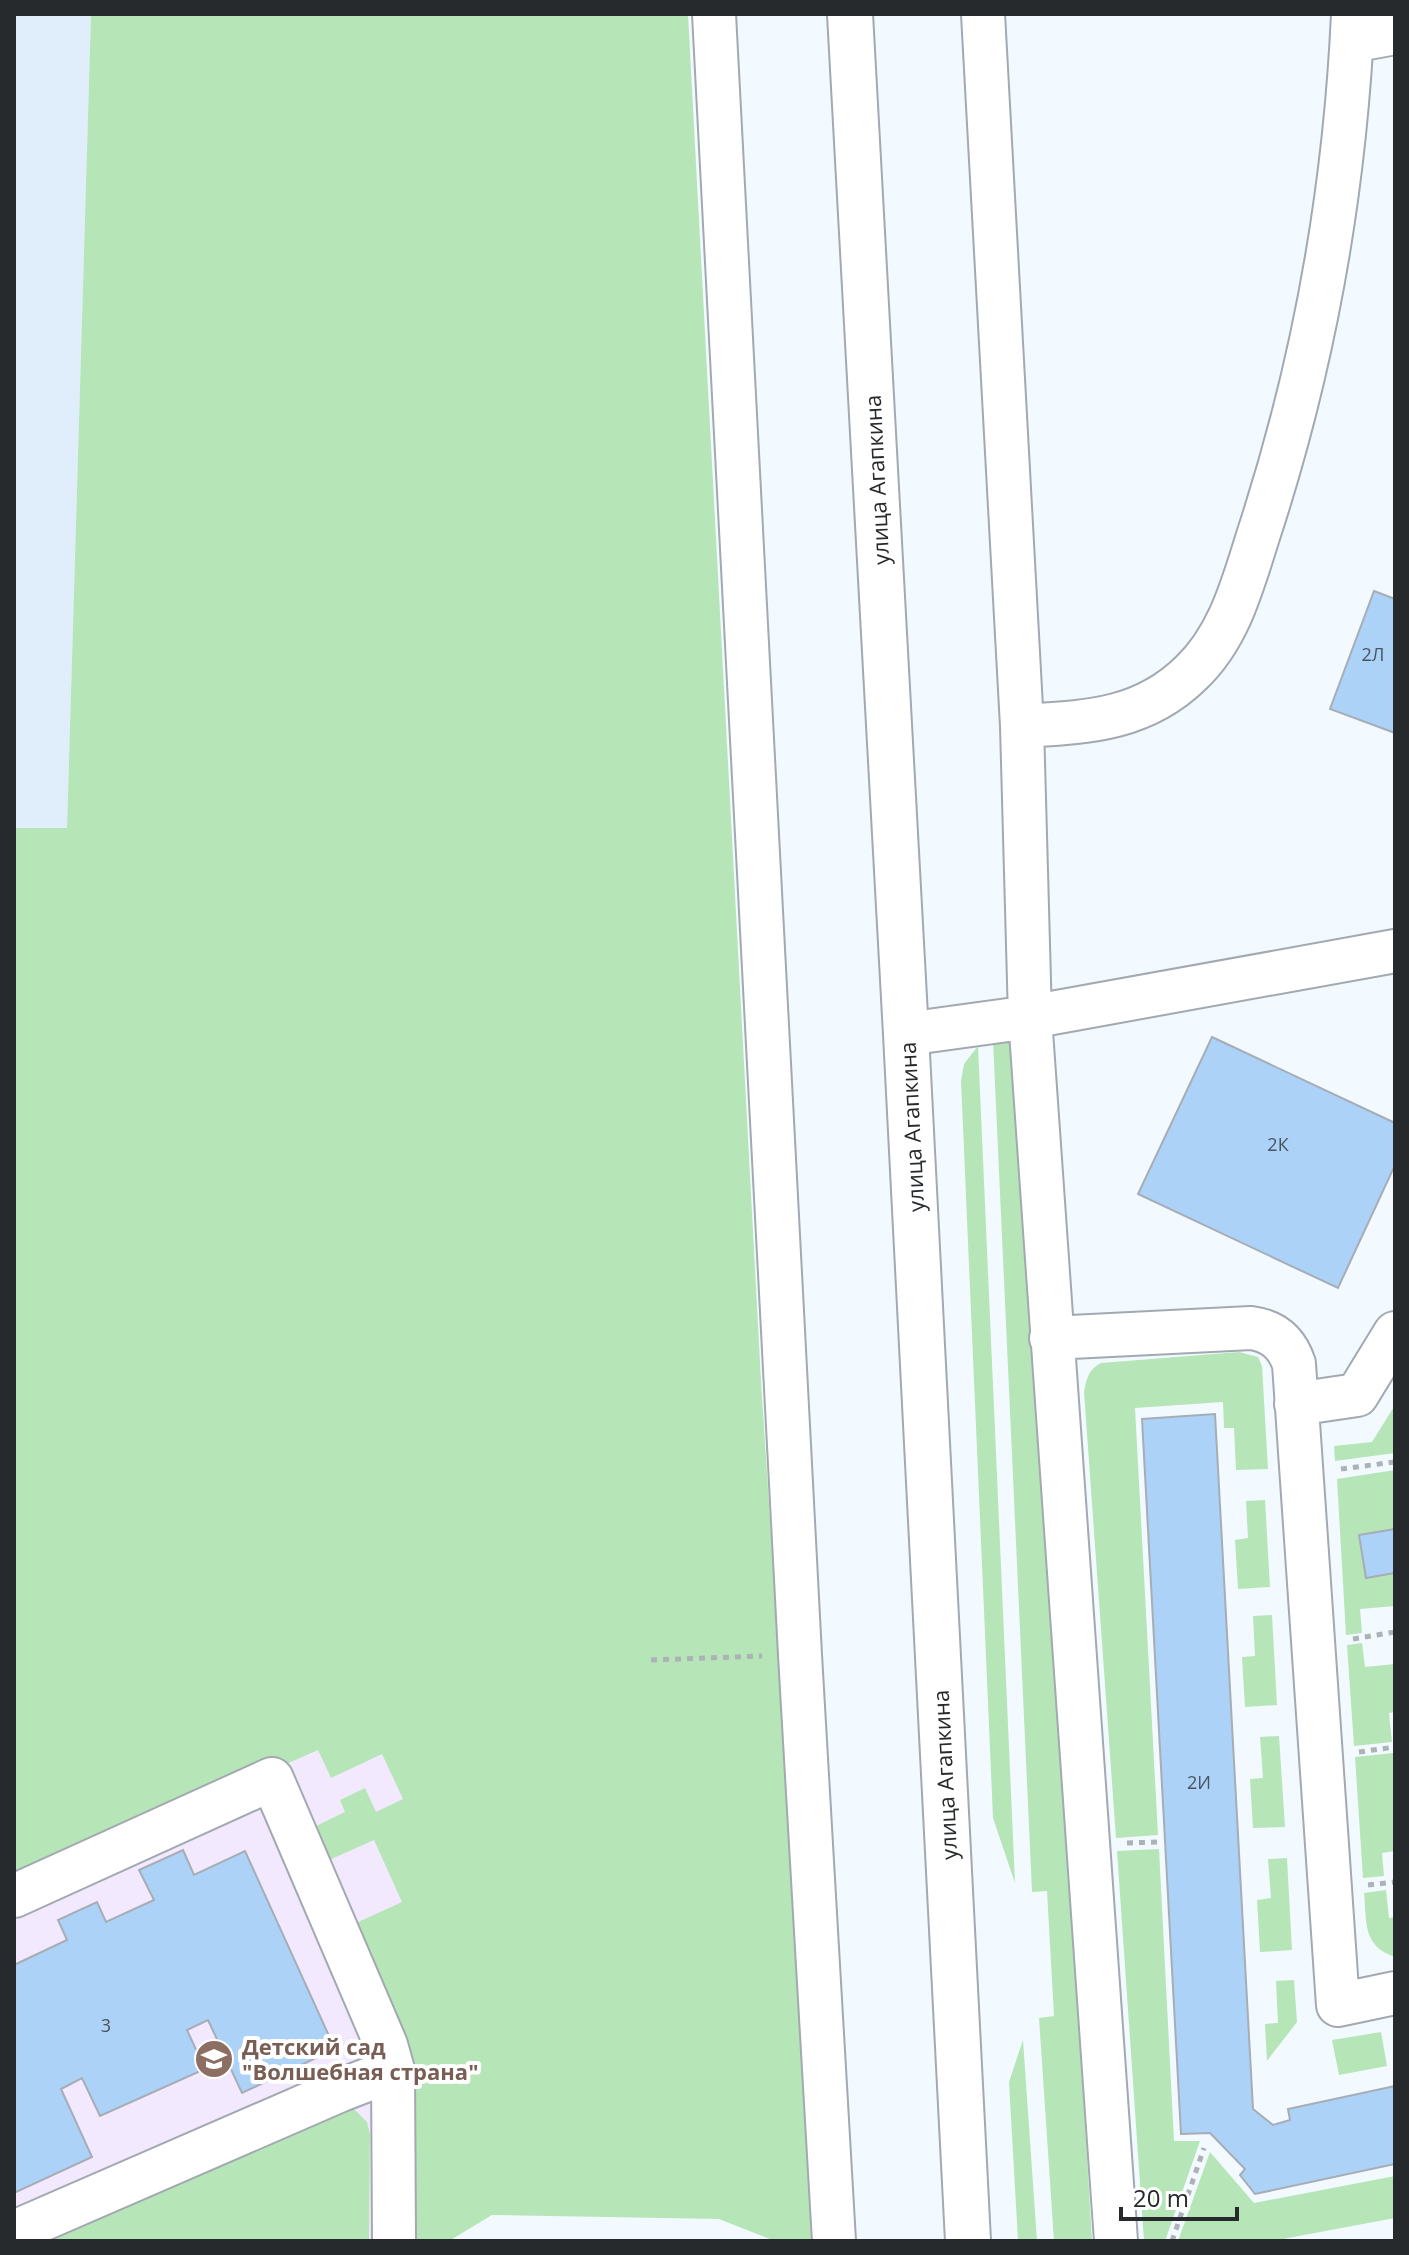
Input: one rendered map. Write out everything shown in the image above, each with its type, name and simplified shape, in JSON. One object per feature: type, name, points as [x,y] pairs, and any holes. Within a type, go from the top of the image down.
[{"type":"main road","name":"улица Агапкина","points":[[850,14],[968,2241]]},
{"type":"street","points":[[714,14],[800,1655],[834,2241]]},
{"type":"street","points":[[983,14],[1022,726],[1030,1017],[1116,2241]]},
{"type":"street","points":[[1022,726],[1091,722],[1138,709],[1171,691],[1190,675],[1207,657],[1227,626],[1277,477],[1310,349],[1334,219],[1349,88],[1352,27],[1395,33]]},
{"type":"street","points":[[906,1034],[1030,1017],[1395,951]]},
{"type":"street","points":[[1051,1338],[1251,1328],[1279,1339],[1290,1354],[1294,1364],[1338,2005],[1395,1993]]},
{"type":"street","points":[[1296,1404],[1357,1395],[1395,1333]]},
{"type":"street","points":[[14,1896],[272,1779],[380,2031],[393,2070],[394,2241]]},
{"type":"street","points":[[14,2232],[393,2070]]},
{"type":"path","points":[[1336,1470],[1395,1462]]},
{"type":"path","points":[[1346,1640],[1395,1632]]},
{"type":"path","points":[[651,1660],[800,1655]]},
{"type":"path","points":[[1354,1752],[1395,1747]]},
{"type":"path","points":[[1126,1843],[1158,1842]]},
{"type":"path","points":[[1364,1886],[1395,1882]]},
{"type":"path","points":[[1172,2241],[1204,2148]]},
{"type":"shaded area","points":[[14,14],[91,14],[67,828],[14,828]]},
{"type":"shaded area","name":"Детский сад \"Волшебная страна\"","points":[[422,1694],[411,2241],[14,2241],[14,1878]]},
{"type":"green space","points":[[91,14],[688,14],[761,1381],[817,2241],[775,2241],[719,2219],[492,2215],[449,2241],[404,2241],[343,1929],[402,1902],[374,1840],[327,1861],[312,1833],[318,1825],[345,1812],[340,1800],[365,1788],[376,1812],[403,1799],[382,1754],[331,1778],[318,1750],[14,1884],[14,828],[67,828]]},
{"type":"green space","points":[[1005,1038],[1018,1043],[1022,1054],[1092,2241],[1054,2241],[1039,2018],[1054,2016],[1047,1891],[1032,1892],[993,1040]]},
{"type":"green space","points":[[978,1046],[1015,1883],[993,1818],[961,1081],[964,1064]]},
{"type":"green space","points":[[1239,1352],[1258,1357],[1262,1366],[1268,1469],[1236,1470],[1234,1428],[1224,1428],[1223,1402],[1135,1408],[1158,1835],[1116,1838],[1084,1392],[1086,1383],[1091,1372],[1101,1363]]},
{"type":"green space","points":[[1395,1405],[1395,1453],[1335,1461],[1334,1446],[1372,1442]]},
{"type":"green space","points":[[1395,1470],[1395,1606],[1360,1609],[1362,1633],[1346,1635],[1337,1479]]},
{"type":"green space","points":[[1265,1500],[1270,1587],[1238,1589],[1235,1540],[1248,1538],[1246,1501]]},
{"type":"green space","points":[[1272,1615],[1277,1705],[1245,1707],[1242,1657],[1255,1656],[1253,1616]]},
{"type":"green space","points":[[1362,1643],[1365,1667],[1395,1664],[1395,1712],[1389,1713],[1392,1742],[1354,1746],[1347,1645]]},
{"type":"green space","points":[[1279,1736],[1285,1827],[1253,1828],[1250,1779],[1263,1778],[1260,1737]]},
{"type":"green space","points":[[1393,1753],[1395,1851],[1382,1853],[1384,1876],[1363,1878],[1355,1757]]},
{"type":"green space","points":[[1159,1849],[1174,2141],[1200,2141],[1165,2241],[1144,2241],[1117,1851]]},
{"type":"green space","points":[[1287,1858],[1292,1950],[1260,1952],[1257,1900],[1271,1898],[1268,1859]]},
{"type":"green space","points":[[1386,1890],[1389,1918],[1395,1917],[1395,1957],[1371,1940],[1366,1923],[1364,1893]]},
{"type":"green space","points":[[1294,1980],[1297,2022],[1267,2061],[1265,2024],[1278,2023],[1276,1981]]},
{"type":"green space","points":[[1381,2032],[1387,2066],[1339,2075],[1332,2040]]},
{"type":"green space","points":[[1023,2040],[1037,2241],[1018,2241],[1009,2082]]},
{"type":"green space","points":[[351,2106],[367,2122],[370,2134],[369,2241],[20,2241]]},
{"type":"green space","points":[[1210,2152],[1254,2203],[1395,2176],[1395,2218],[1272,2241],[1178,2241]]},
{"type":"building","points":[[1374,591],[1395,599],[1395,733],[1330,709]]},
{"type":"building","points":[[1212,1037],[1395,1123],[1395,1165],[1338,1288],[1138,1194]]},
{"type":"building","points":[[1215,1414],[1253,2109],[1273,2125],[1290,2120],[1288,2109],[1395,2086],[1395,2164],[1255,2194],[1240,2175],[1245,2169],[1210,2133],[1181,2134],[1142,1419]]},
{"type":"building","points":[[1395,1529],[1395,1573],[1366,1578],[1359,1535]]},
{"type":"building","points":[[183,1850],[194,1875],[245,1851],[335,2049],[242,2093],[208,2020],[187,2030],[205,2069],[100,2116],[82,2078],[61,2089],[92,2157],[14,2193],[14,1965],[67,1940],[58,1920],[97,1902],[106,1922],[154,1900],[139,1870]]},
{"type":"place","name":"Детский сад \"Волшебная страна\"","points":[[214,2059]]}]
